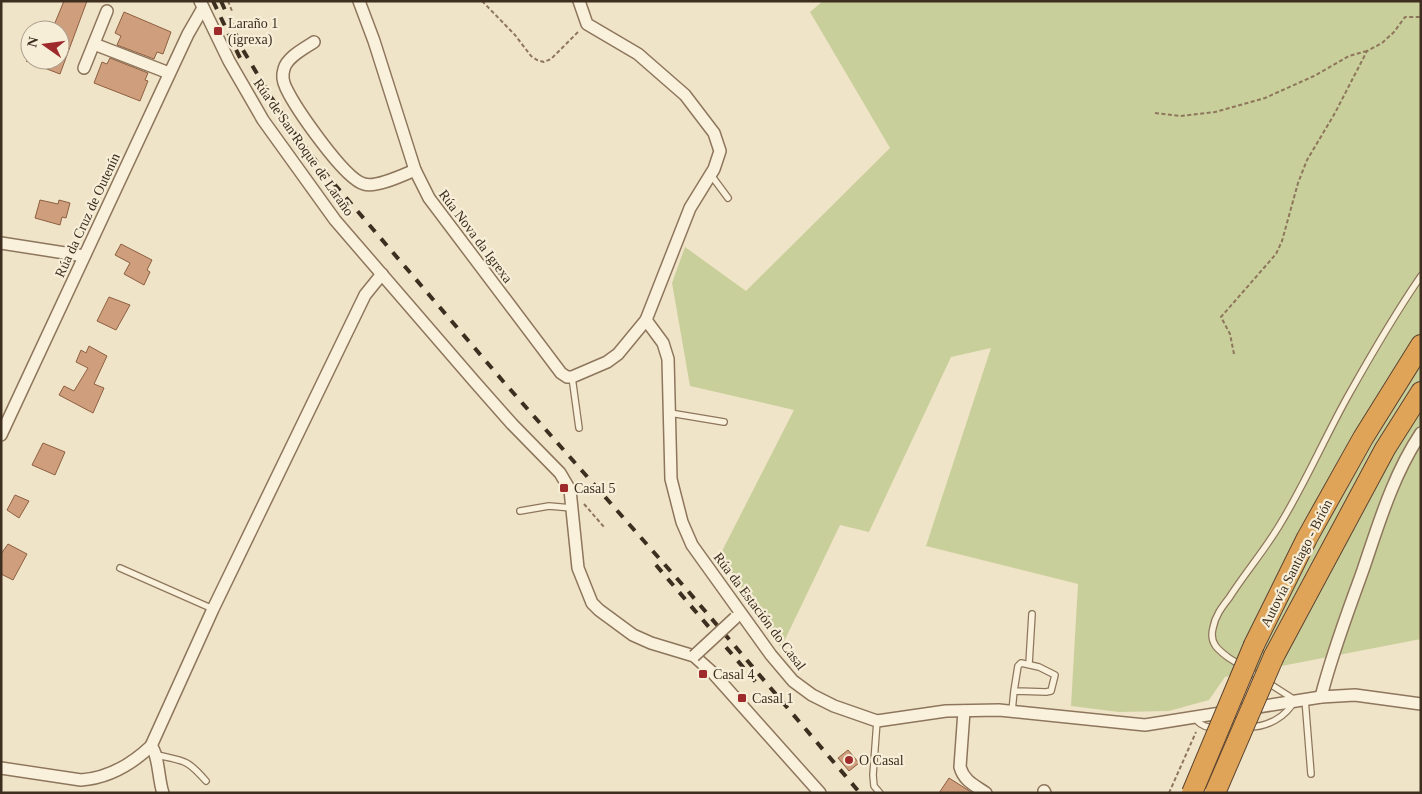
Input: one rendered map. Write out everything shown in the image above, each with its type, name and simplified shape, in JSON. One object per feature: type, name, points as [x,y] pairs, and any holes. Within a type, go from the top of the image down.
[{"type":"highway","name":"Autovía Santiago - Brión","points":[[1192,793],[1254,645],[1311,529],[1363,438],[1421,345]]},
{"type":"highway","name":"Autovía Santiago - Brión","points":[[1215,793],[1274,656],[1384,450],[1421,392]]},
{"type":"street","name":"Rúa Nova da Igrexa","points":[[359,1],[374,41],[415,170],[436,210],[561,373],[566,377],[572,377]]},
{"type":"street","points":[[572,377],[607,362],[618,354],[646,320],[690,208],[711,175],[719,156],[719,146],[714,133],[685,95],[638,54],[587,24],[579,1]]},
{"type":"street","name":"Rúa da Cruz de Outenín","points":[[1,435],[202,5]]},
{"type":"street","name":"Rúa de San Roque de Laraño","points":[[202,5],[229,61],[264,120],[335,220],[512,424],[560,473],[570,490]]},
{"type":"street","points":[[84,68],[107,10]]},
{"type":"street","points":[[314,42],[286,63],[284,81],[299,109],[344,170],[359,182],[365,185],[372,185],[415,170]]},
{"type":"street","points":[[94,44],[169,73]]},
{"type":"street","points":[[1,243],[84,256]]},
{"type":"street","points":[[163,793],[154,750],[213,609],[366,295],[382,274]]},
{"type":"street","name":"Rúa da Estación do Casal","points":[[646,320],[663,343],[668,359],[671,478],[682,522],[692,545],[738,615],[793,681],[812,695],[834,706],[877,721],[946,711],[999,710],[1145,725],[1197,720],[1244,709],[1321,696],[1355,695],[1421,704]]},
{"type":"street","points":[[1321,696],[1331,661],[1389,494],[1421,433]]},
{"type":"street","points":[[570,490],[578,568],[592,603],[632,635],[694,656],[720,680],[820,793]]},
{"type":"street","points":[[694,656],[738,615]]},
{"type":"street","points":[[964,711],[960,767],[962,775],[968,782],[986,793]]},
{"type":"street","points":[[1,768],[81,780],[93,779],[116,771],[142,754],[154,750]]},
{"type":"lane","points":[[711,175],[728,198]]},
{"type":"lane","points":[[1300,699],[1220,651],[1213,644],[1213,626],[1218,614],[1244,574],[1278,528],[1302,487],[1348,397],[1392,321],[1421,276]]},
{"type":"lane","points":[[572,377],[579,428]]},
{"type":"lane","points":[[670,413],[724,422]]},
{"type":"lane","points":[[520,510],[549,506],[572,508]]},
{"type":"lane","points":[[120,568],[213,609]]},
{"type":"lane","points":[[1028,664],[1032,614]]},
{"type":"lane","points":[[1012,711],[1014,691],[1018,666],[1021,663],[1039,667],[1055,675],[1051,691],[1014,691]]},
{"type":"lane","points":[[1197,720],[1202,726],[1257,727],[1278,720],[1300,699]]},
{"type":"lane","points":[[1300,699],[1311,774]]},
{"type":"lane","points":[[877,721],[873,775],[874,786],[880,793]]},
{"type":"lane","points":[[154,750],[185,761],[193,766],[206,781]]},
{"type":"path","points":[[228,1],[232,11]]},
{"type":"path","points":[[482,1],[515,35],[531,56],[544,62],[551,59],[587,24]]},
{"type":"path","points":[[1155,113],[1180,116],[1215,112],[1265,98],[1314,76],[1349,56],[1367,51],[1382,43],[1394,32],[1405,17],[1421,18]]},
{"type":"path","points":[[1234,354],[1230,334],[1221,317],[1276,254],[1306,160],[1335,113],[1367,51]]},
{"type":"path","points":[[570,490],[604,527]]},
{"type":"path","points":[[1169,793],[1184,758],[1193,743],[1197,729],[1197,720]]},
{"type":"green space","points":[[823,1],[1421,1],[1421,639],[1225,677],[1209,700],[1169,711],[1119,712],[1071,706],[1078,584],[926,546],[991,348],[951,357],[869,532],[840,525],[781,648],[720,555],[794,410],[690,386],[672,283],[685,247],[746,291],[890,148],[810,12]]},
{"type":"building","points":[[64,1],[87,1],[70,47],[70,20],[56,20]]},
{"type":"building","points":[[124,12],[171,32],[163,54],[157,52],[154,59],[117,45],[121,36],[115,33]]},
{"type":"building","points":[[110,58],[148,73],[145,80],[148,81],[140,101],[94,83],[102,62],[107,64]]},
{"type":"building","points":[[50,70],[61,70],[60,74]]},
{"type":"building","points":[[40,200],[58,204],[59,200],[70,203],[66,218],[62,217],[60,225],[35,218]]},
{"type":"building","points":[[121,244],[152,260],[147,270],[150,272],[144,285],[124,274],[130,263],[115,255]]},
{"type":"building","points":[[109,297],[130,305],[116,330],[97,321]]},
{"type":"building","points":[[89,346],[107,356],[94,384],[104,388],[93,413],[59,395],[64,386],[74,391],[88,368],[76,362],[81,350],[86,353]]},
{"type":"building","points":[[43,443],[65,452],[55,475],[32,465]]},
{"type":"building","points":[[15,495],[29,501],[19,518],[7,510]]},
{"type":"building","points":[[8,544],[27,554],[13,580],[1,574],[1,554]]},
{"type":"building","name":"O Casal","points":[[848,750],[859,763],[849,771],[838,758]]},
{"type":"building","points":[[949,778],[968,790],[972,793],[939,793]]},
{"type":"railway","points":[[213,1],[242,62]]},
{"type":"railway","points":[[221,1],[243,50],[271,97],[296,135],[330,179],[502,380],[688,591],[860,793]]},
{"type":"railway","points":[[656,565],[760,687]]},
{"type":"place","name":"Laraño 1 (igrexa)","points":[[218,31]]},
{"type":"place","name":"Casal 5","points":[[564,488]]},
{"type":"place","name":"Casal 4","points":[[703,674]]},
{"type":"place","name":"Casal 1","points":[[742,698]]},
{"type":"place","name":"O Casal","points":[[849,760]]}]
